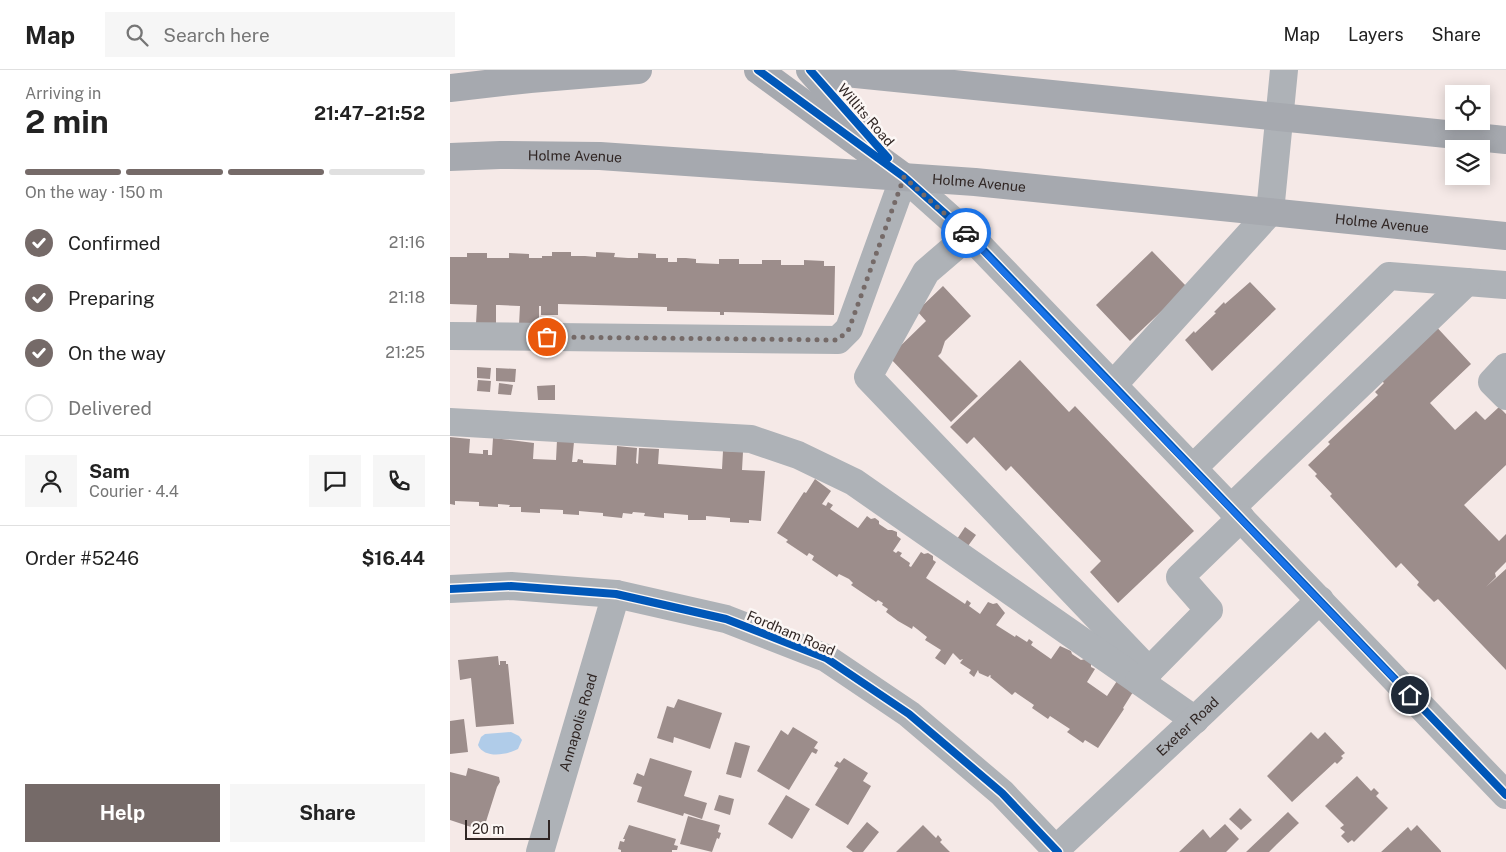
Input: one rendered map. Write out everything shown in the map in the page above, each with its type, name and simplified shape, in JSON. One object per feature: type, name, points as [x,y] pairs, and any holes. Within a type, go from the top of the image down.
[{"type":"main road","points":[[450,88],[638,70]]},
{"type":"main road","name":"Willits Road","points":[[758,70],[904,177]]},
{"type":"main road","name":"Willits Road","points":[[810,70],[904,177]]},
{"type":"main road","points":[[816,70],[1506,140]]},
{"type":"main road","name":"Holme Avenue","points":[[450,157],[500,155],[600,156],[975,182],[1506,236]]},
{"type":"street","points":[[1113,384],[1270,212],[1284,70]]},
{"type":"street","name":"Willits Road","points":[[904,177],[969,235],[1506,795]]},
{"type":"street","points":[[450,336],[838,340],[849,329],[904,177]]},
{"type":"street","points":[[969,235],[926,272],[868,378],[1144,676],[1194,720]]},
{"type":"street","points":[[1193,468],[1389,276],[1505,285]]},
{"type":"street","points":[[1144,676],[1209,610],[1180,576],[1236,513],[1467,282]]},
{"type":"street","points":[[1506,367],[1492,382],[1506,396]]},
{"type":"street","points":[[450,422],[751,439],[798,455],[854,482],[1144,676]]},
{"type":"street","name":"Fordham Road","points":[[450,589],[511,586],[616,594],[726,619],[826,658],[916,720],[1002,794],[1055,851]]},
{"type":"street","name":"Annapolis Road","points":[[540,852],[616,594]]},
{"type":"street","name":"Exeter Road","points":[[1055,851],[1320,600]]},
{"type":"water","points":[[511,732],[522,740],[518,749],[513,751],[502,754],[490,754],[478,745],[481,737],[485,734]]},
{"type":"building","points":[[1152,251],[1187,287],[1130,341],[1096,305]]},
{"type":"building","points":[[552,252],[571,252],[571,256],[596,257],[596,252],[615,253],[614,257],[628,258],[638,258],[638,253],[656,254],[656,258],[668,258],[668,262],[677,262],[677,258],[686,258],[696,259],[696,263],[719,264],[719,259],[739,259],[739,264],[762,264],[762,260],[781,260],[781,265],[804,265],[804,260],[824,261],[824,266],[835,266],[834,315],[724,312],[724,315],[720,315],[720,312],[667,311],[667,307],[558,304],[558,315],[541,315],[541,306],[539,306],[539,325],[519,325],[520,306],[496,305],[496,324],[476,324],[477,305],[450,304],[450,257],[467,257],[467,253],[487,253],[487,258],[509,258],[509,253],[529,254],[529,258],[542,258],[542,256],[552,256]]},
{"type":"building","points":[[1250,282],[1276,309],[1212,371],[1185,340],[1216,313],[1214,312],[1224,302],[1225,304]]},
{"type":"building","points":[[943,286],[971,316],[945,341],[938,356],[978,396],[951,422],[889,357],[926,321],[917,311]]},
{"type":"building","points":[[1431,321],[1471,364],[1430,403],[1455,430],[1476,411],[1485,420],[1499,407],[1506,414],[1506,465],[1464,505],[1499,541],[1506,534],[1506,562],[1495,573],[1496,577],[1486,587],[1506,569],[1506,670],[1438,599],[1434,602],[1417,585],[1419,582],[1401,563],[1396,568],[1330,496],[1332,494],[1315,476],[1317,474],[1308,465],[1330,444],[1328,442],[1378,395],[1375,392],[1384,383],[1375,374]]},
{"type":"building","points":[[1020,360],[1069,412],[1075,406],[1194,531],[1118,603],[1090,572],[1101,561],[1011,466],[1006,471],[974,437],[967,444],[950,427]]},
{"type":"building","points":[[477,367],[491,368],[490,379],[477,378]]},
{"type":"building","points":[[496,368],[516,369],[515,382],[496,381]]},
{"type":"building","points":[[478,380],[491,381],[490,392],[477,391]]},
{"type":"building","points":[[499,383],[513,385],[511,395],[498,394]]},
{"type":"building","points":[[555,385],[555,400],[538,400],[537,386]]},
{"type":"building","points":[[450,437],[470,439],[469,453],[483,454],[483,450],[488,450],[488,455],[492,455],[493,438],[534,443],[533,459],[556,460],[557,440],[574,442],[572,462],[577,462],[578,459],[583,460],[583,463],[616,465],[617,446],[637,448],[636,463],[638,464],[639,448],[659,449],[658,464],[722,469],[723,451],[743,452],[742,470],[765,471],[761,521],[749,520],[749,523],[730,522],[730,518],[706,516],[706,520],[688,520],[688,515],[664,513],[664,518],[644,516],[645,513],[633,512],[632,514],[623,513],[622,518],[603,516],[603,513],[579,511],[579,515],[563,514],[563,510],[540,509],[540,513],[521,512],[521,507],[509,507],[510,505],[498,504],[498,507],[479,506],[479,502],[455,501],[455,505],[450,504]]},
{"type":"building","points":[[815,479],[831,491],[822,504],[826,506],[828,502],[833,505],[830,509],[858,528],[867,516],[871,519],[875,518],[879,521],[879,524],[888,530],[897,532],[897,536],[901,539],[893,551],[902,553],[900,556],[910,563],[909,566],[911,567],[921,552],[933,556],[933,560],[936,562],[926,578],[965,604],[967,600],[971,603],[969,606],[980,614],[988,602],[997,603],[1005,613],[996,625],[1015,637],[1016,635],[1027,642],[1029,639],[1033,642],[1031,645],[1051,659],[1060,646],[1071,651],[1072,654],[1081,660],[1085,659],[1095,669],[1087,682],[1107,696],[1117,681],[1133,692],[1098,748],[1085,740],[1083,743],[1067,732],[1070,729],[1050,716],[1048,719],[1032,708],[1034,705],[1015,692],[1012,695],[990,675],[988,677],[979,673],[978,670],[974,677],[969,673],[971,670],[960,663],[963,659],[960,660],[953,653],[945,665],[935,658],[941,650],[925,640],[927,637],[917,629],[913,626],[912,629],[898,621],[886,612],[888,609],[882,605],[883,603],[878,600],[876,602],[851,585],[853,583],[849,579],[839,574],[837,577],[812,560],[814,556],[809,553],[807,556],[786,542],[788,540],[777,533],[804,492],[806,493]]},
{"type":"building","points":[[965,527],[976,535],[968,546],[957,539]]},
{"type":"building","points":[[498,656],[499,665],[500,661],[506,661],[506,664],[508,664],[514,724],[476,727],[471,678],[460,680],[458,660]]},
{"type":"building","points":[[678,699],[722,713],[710,749],[674,737],[673,743],[657,738],[667,706],[674,708]]},
{"type":"building","points":[[464,719],[468,752],[450,754],[450,721]]},
{"type":"building","points":[[793,727],[818,742],[814,748],[818,750],[816,754],[812,752],[789,790],[757,771],[781,730],[788,735]]},
{"type":"building","points":[[1311,732],[1318,739],[1325,732],[1345,753],[1337,764],[1335,762],[1292,802],[1267,776]]},
{"type":"building","points":[[735,742],[750,746],[741,778],[726,774]]},
{"type":"building","points":[[650,758],[692,771],[684,796],[707,803],[702,819],[684,813],[683,816],[637,802],[642,787],[633,784],[637,773],[644,776]]},
{"type":"building","points":[[844,758],[868,773],[863,781],[871,786],[848,825],[815,805],[838,768],[834,766],[837,761],[840,763]]},
{"type":"building","points":[[468,768],[499,777],[500,782],[483,831],[450,820],[450,772],[466,776]]},
{"type":"building","points":[[1357,776],[1371,791],[1374,788],[1379,793],[1376,796],[1388,808],[1354,842],[1352,840],[1348,843],[1341,836],[1345,832],[1340,828],[1344,825],[1325,806]]},
{"type":"building","points":[[719,795],[734,799],[730,815],[714,810]]},
{"type":"building","points":[[786,795],[810,809],[792,839],[768,824]]},
{"type":"building","points":[[1240,808],[1252,820],[1241,830],[1229,819]]},
{"type":"building","points":[[1288,812],[1299,823],[1269,852],[1246,852]]},
{"type":"building","points":[[688,816],[720,825],[718,832],[721,833],[712,852],[680,844]]},
{"type":"building","points":[[867,822],[879,832],[863,852],[853,852],[846,847]]},
{"type":"building","points":[[1225,824],[1239,839],[1226,852],[1179,852],[1203,829],[1210,838]]},
{"type":"building","points":[[629,825],[676,839],[674,845],[678,846],[677,850],[672,850],[672,852],[621,852],[618,849],[620,841],[624,842],[625,839],[623,839]]},
{"type":"building","points":[[923,825],[936,838],[938,835],[942,840],[940,842],[950,852],[896,852]]},
{"type":"building","points":[[1417,825],[1441,852],[1381,852],[1408,827],[1411,831]]},
{"type":"cycle path","points":[[758,70],[904,177],[969,235],[1506,795]]},
{"type":"cycle path","points":[[810,70],[888,158]]},
{"type":"cycle path","points":[[450,589],[511,586],[616,594],[726,619],[826,658],[909,714],[1002,793],[1058,852]]},
{"type":"way so far","points":[[547,337],[838,340],[849,329],[904,177],[966,233]]},
{"type":"route","points":[[966,233],[1410,695]]}]
